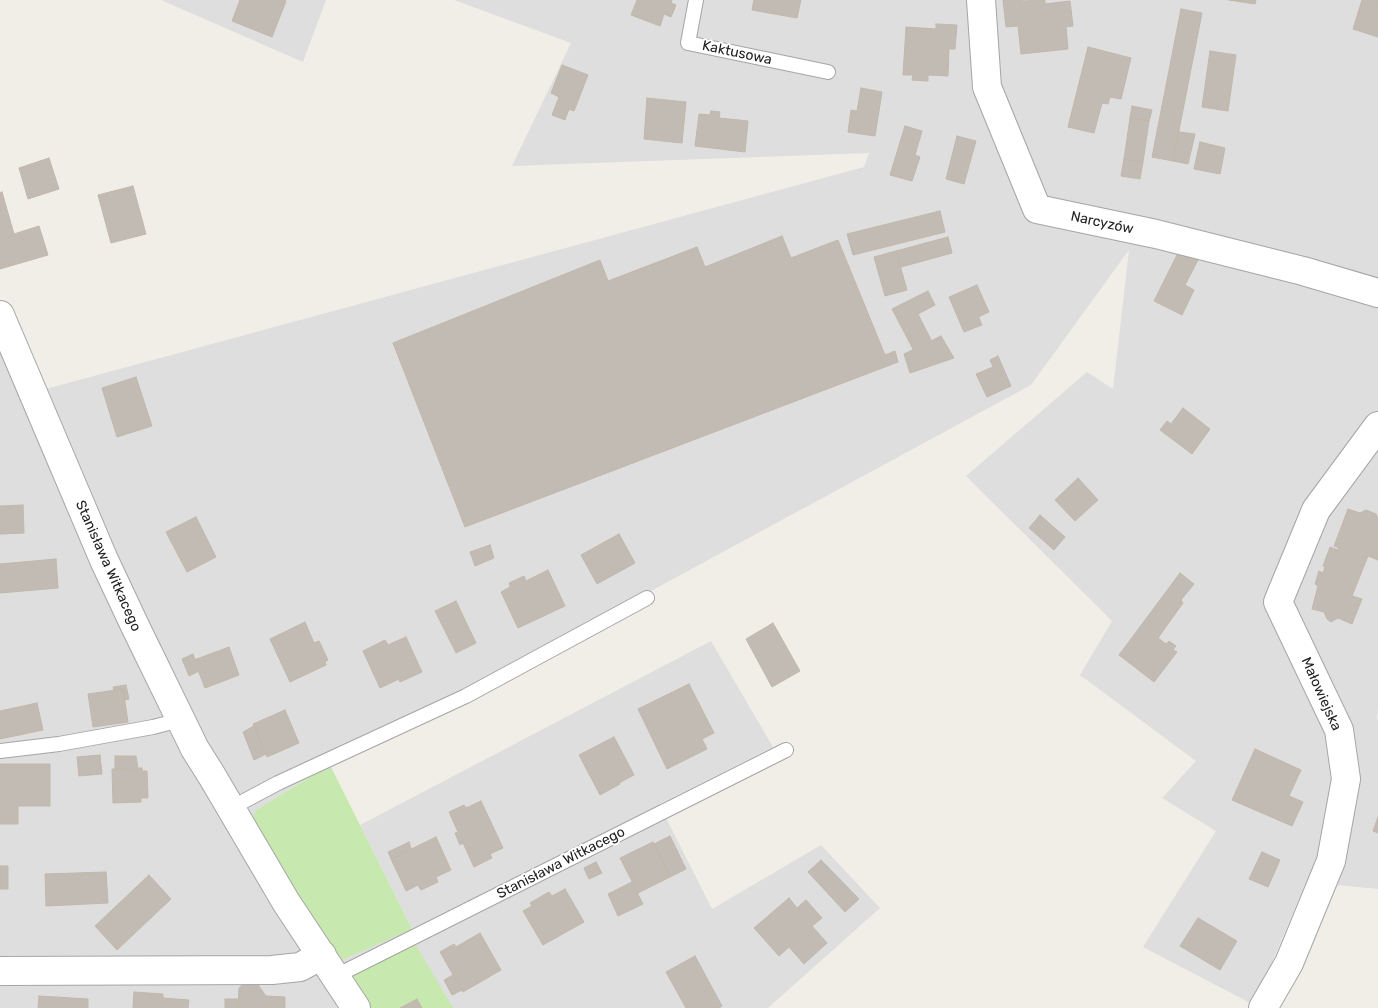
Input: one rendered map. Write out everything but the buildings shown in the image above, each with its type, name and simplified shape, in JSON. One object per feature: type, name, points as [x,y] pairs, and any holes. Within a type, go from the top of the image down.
[{"type":"street","name":"Narcyzów","points":[[981,0],[987,87],[1037,209],[1156,234],[1378,292]]},
{"type":"street","name":"Stanisława Witkacego","points":[[0,316],[104,560],[195,750],[286,902],[356,1008]]},
{"type":"street","name":"Małowiejska","points":[[1263,1008],[1289,963],[1331,861],[1346,778],[1339,730],[1278,602],[1316,510],[1378,426]]},
{"type":"street","points":[[0,971],[272,970],[329,966]]},
{"type":"lane","name":"Kaktusowa","points":[[696,0],[688,43],[828,72]]},
{"type":"lane","points":[[231,808],[278,783],[466,696],[647,598]]},
{"type":"lane","points":[[0,751],[59,744],[153,727],[180,720]]},
{"type":"lane","name":"Stanisława Witkacego","points":[[329,966],[786,750]]},
{"type":"shaded area","points":[[161,0],[326,0],[303,62]]},
{"type":"shaded area","points":[[454,0],[1378,0],[1378,889],[1306,882],[1254,1005],[1143,947],[1216,831],[1162,798],[1196,761],[1080,675],[1112,621],[966,476],[1087,372],[1113,389],[1129,250],[1031,385],[330,765],[256,810],[412,929],[360,825],[711,641],[773,747],[659,804],[712,909],[821,845],[880,908],[768,1008],[0,1008],[0,343],[20,396],[864,167],[869,153],[512,166],[571,43]]},
{"type":"green space","points":[[330,765],[412,929],[340,961],[289,888],[252,819],[256,810]]},
{"type":"green space","points":[[416,945],[453,1008],[366,1008],[352,985],[353,975]]}]
